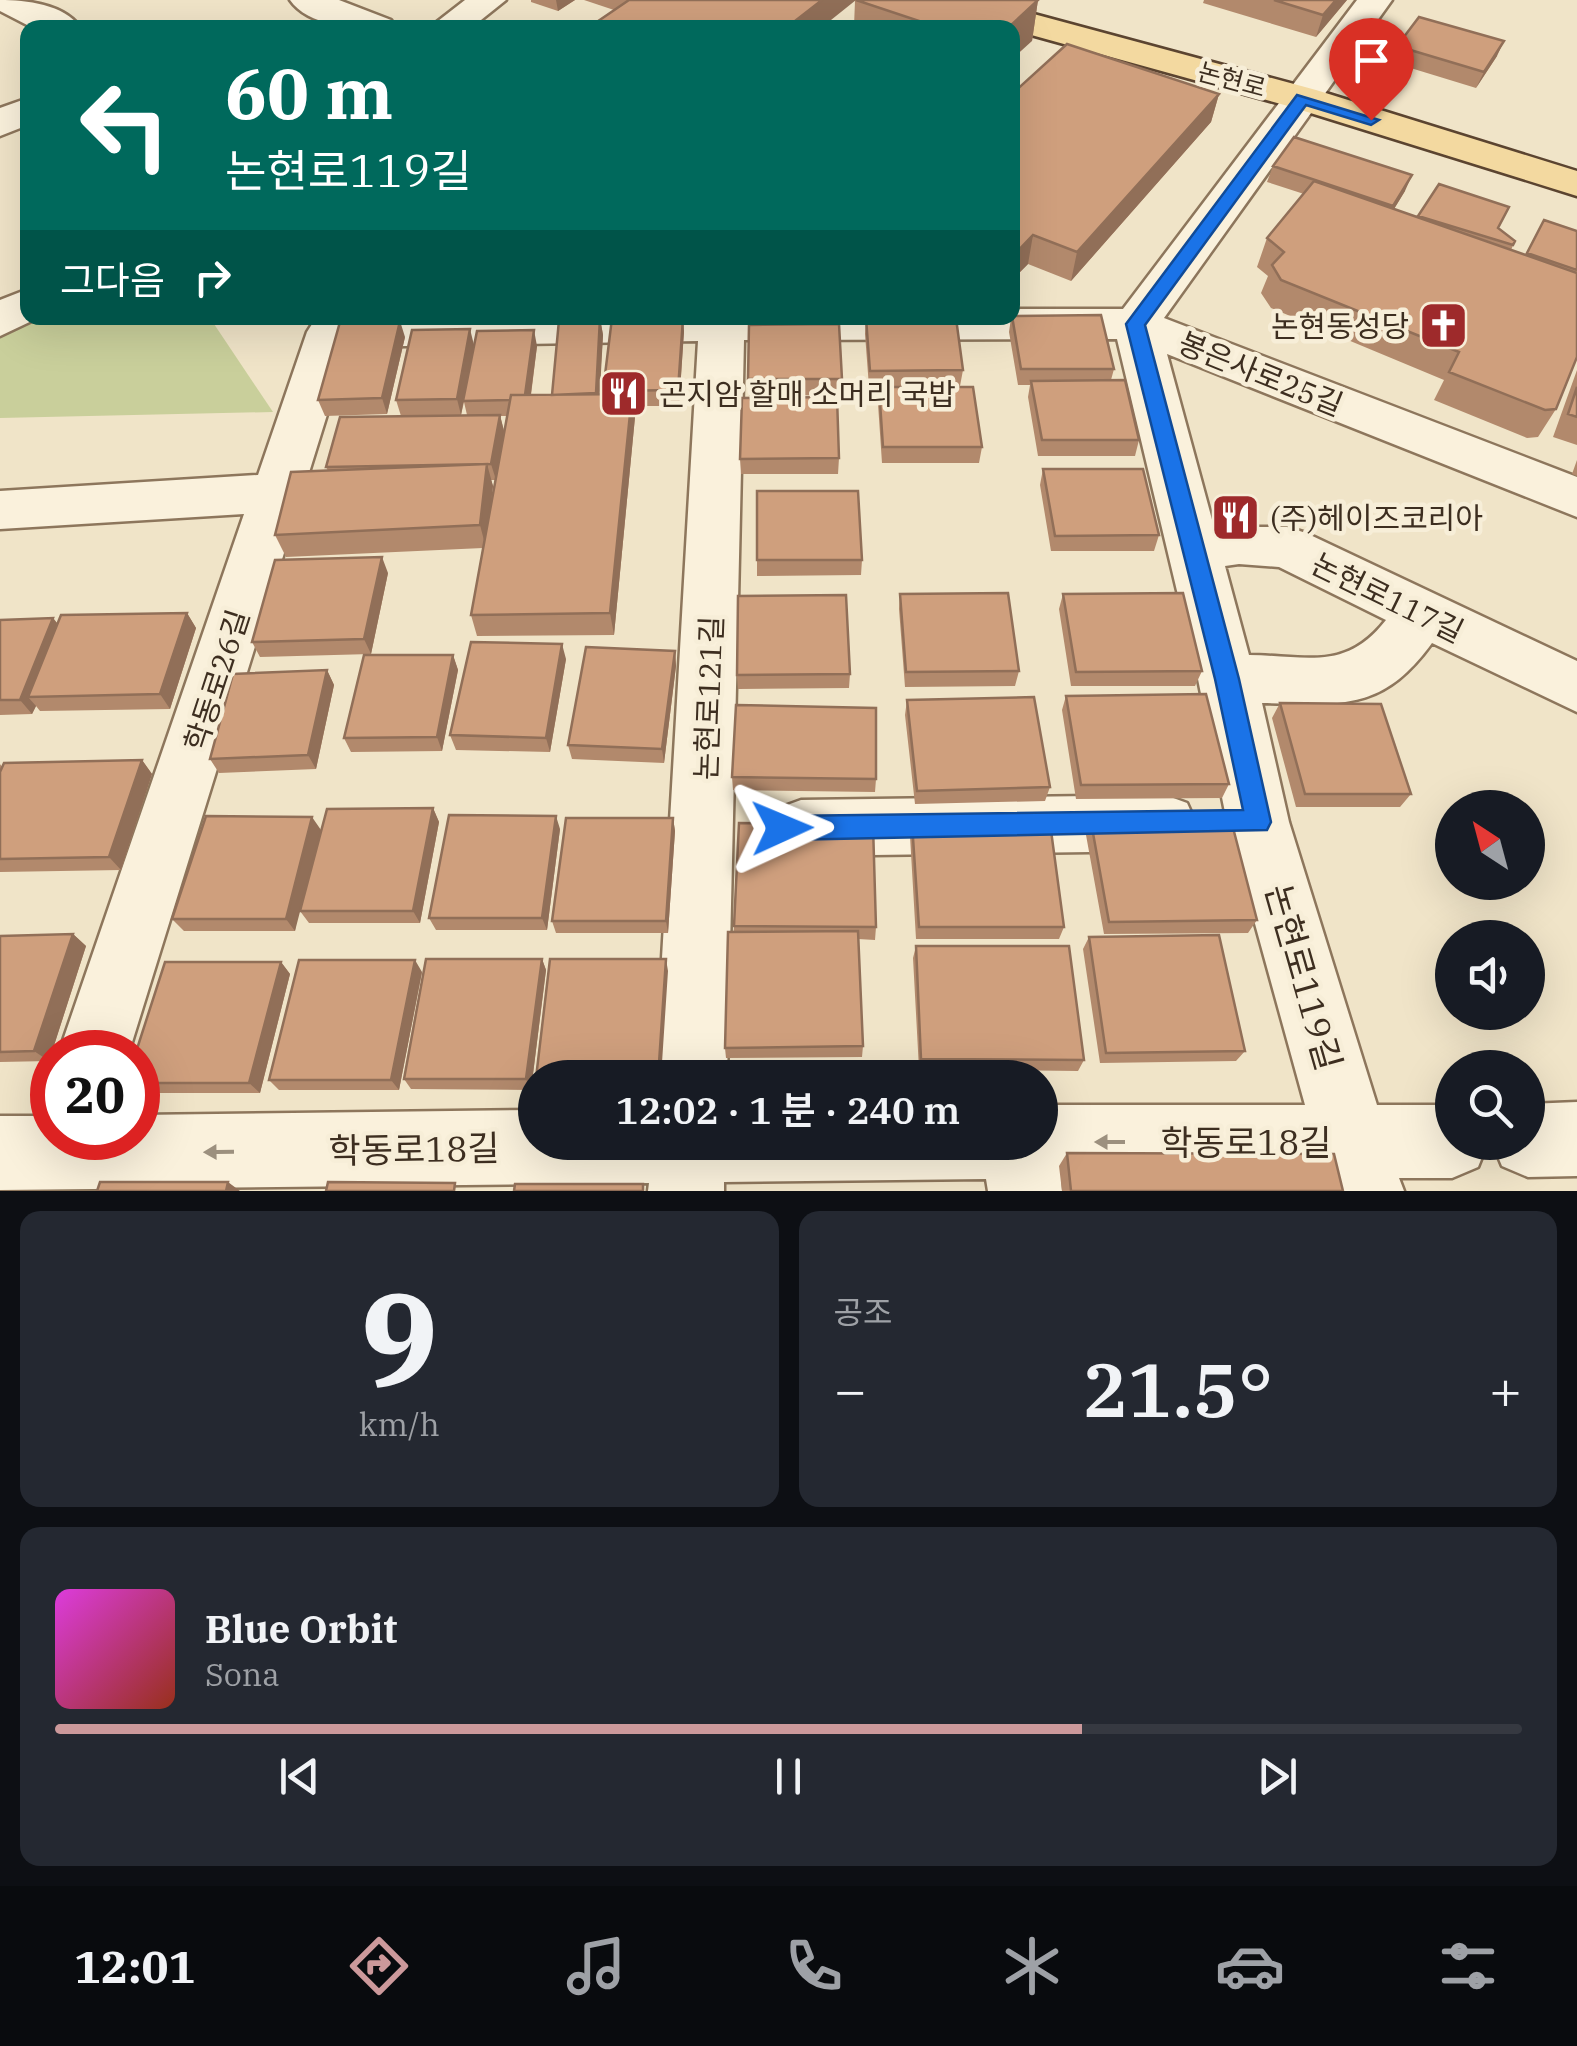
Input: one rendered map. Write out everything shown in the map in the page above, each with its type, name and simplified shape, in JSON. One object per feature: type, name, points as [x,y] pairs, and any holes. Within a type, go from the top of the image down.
[{"type":"main road","name":"논현로","points":[[942,0],[1015,20]]},
{"type":"main road","name":"논현로","points":[[1020,21],[1302,98],[1577,184]]},
{"type":"street","points":[[4,0],[46,20]]},
{"type":"street","points":[[308,0],[358,20]]},
{"type":"street","points":[[459,20],[488,0]]},
{"type":"street","points":[[1136,324],[1375,0]]},
{"type":"street","name":"봉은사로25길","points":[[1020,323],[1136,324],[1577,498]]},
{"type":"street","name":"논현로119길","points":[[1136,324],[1227,679],[1258,822],[1359,1166]]},
{"type":"street","name":"학동로26길","points":[[101,1030],[278,494],[320,325]]},
{"type":"street","name":"논현로121길","points":[[692,1060],[722,325]]},
{"type":"street","points":[[0,510],[278,494]]},
{"type":"street","name":"논현로117길","points":[[1191,550],[1239,544],[1287,547],[1577,688]]},
{"type":"street","points":[[1227,679],[1355,680],[1390,656],[1422,615]]},
{"type":"street","points":[[703,829],[1258,822]]},
{"type":"street","points":[[1545,1140],[1577,1140]]},
{"type":"street","name":"학동로18길","points":[[1058,1143],[1359,1166],[1435,1146]]},
{"type":"street","name":"학동로18길","points":[[64,1160],[287,1171],[518,1155]]},
{"type":"street","points":[[686,1191],[687,1160]]},
{"type":"street","points":[[1021,1160],[1025,1191]]},
{"type":"green space","points":[[20,325],[215,325],[273,412],[0,418],[0,338]]},
{"type":"building","points":[[629,0],[822,0],[796,20],[600,20]]},
{"type":"building","points":[[856,0],[1038,0],[1017,20],[916,20]]},
{"type":"building","points":[[1274,0],[1336,0],[1323,15]]},
{"type":"building","points":[[1419,17],[1504,41],[1484,72],[1397,46]]},
{"type":"building","points":[[1067,44],[1219,94],[1077,252],[1033,235],[1020,249],[1020,87]]},
{"type":"building","points":[[1294,137],[1412,175],[1393,206],[1273,166]]},
{"type":"building","name":"논현동성당","points":[[1314,181],[1577,273],[1577,357],[1556,409],[1545,410],[1449,372],[1459,352],[1281,280],[1272,265],[1284,252],[1267,238]]},
{"type":"building","points":[[1439,184],[1509,207],[1498,228],[1515,241],[1513,245],[1418,216]]},
{"type":"building","points":[[1544,220],[1577,231],[1577,270],[1527,253]]},
{"type":"building","points":[[1101,315],[1114,369],[1021,369],[1014,325],[1020,325],[1020,316]]},
{"type":"building","points":[[339,325],[399,325],[382,398],[318,400]]},
{"type":"building","points":[[559,325],[600,325],[596,393],[552,395]]},
{"type":"building","points":[[611,325],[683,325],[678,390],[603,391]]},
{"type":"building","points":[[749,325],[839,325],[842,379],[748,379]]},
{"type":"building","points":[[867,325],[957,325],[963,370],[870,371]]},
{"type":"building","points":[[470,329],[457,399],[396,400],[412,330]]},
{"type":"building","points":[[534,330],[525,395],[511,395],[510,400],[463,401],[477,331]]},
{"type":"building","points":[[1125,380],[1139,440],[1042,440],[1031,381]]},
{"type":"building","points":[[879,387],[973,387],[982,447],[883,447]]},
{"type":"building","points":[[1577,387],[1577,417],[1568,414]]},
{"type":"building","points":[[632,394],[610,613],[471,615],[511,395]]},
{"type":"building","points":[[837,397],[839,458],[740,459],[742,398]]},
{"type":"building","points":[[500,415],[491,464],[326,467],[340,417]]},
{"type":"building","points":[[487,464],[480,525],[275,535],[291,472]]},
{"type":"building","points":[[1043,469],[1143,469],[1159,535],[1055,536]]},
{"type":"building","points":[[757,491],[858,491],[862,560],[757,560]]},
{"type":"building","points":[[382,557],[364,639],[252,642],[275,560]]},
{"type":"building","points":[[1008,593],[1019,671],[906,672],[900,594]]},
{"type":"building","points":[[1183,593],[1202,671],[1076,672],[1063,594]]},
{"type":"building","points":[[846,595],[850,674],[737,675],[738,596]]},
{"type":"building","points":[[187,613],[160,694],[28,697],[61,615]]},
{"type":"building","points":[[53,618],[20,700],[0,700],[0,620]]},
{"type":"building","points":[[471,642],[562,644],[546,738],[450,735]]},
{"type":"building","points":[[586,647],[675,651],[662,749],[568,745]]},
{"type":"building","points":[[364,655],[453,655],[437,737],[344,738]]},
{"type":"building","points":[[327,670],[308,755],[210,759],[233,674]]},
{"type":"building","points":[[1206,694],[1229,784],[1081,785],[1066,696]]},
{"type":"building","points":[[1034,697],[1050,787],[917,791],[907,700]]},
{"type":"building","points":[[1280,703],[1381,704],[1411,794],[1305,794]]},
{"type":"building","points":[[736,705],[876,708],[876,779],[732,777]]},
{"type":"building","points":[[142,760],[109,857],[0,859],[0,772],[4,763]]},
{"type":"building","points":[[433,808],[413,911],[300,911],[327,809]]},
{"type":"building","points":[[449,815],[556,816],[542,918],[429,918]]},
{"type":"building","points":[[206,816],[312,817],[286,919],[172,919]]},
{"type":"building","points":[[566,818],[673,818],[666,921],[552,921]]},
{"type":"building","points":[[1231,820],[1257,920],[1109,922],[1091,822]]},
{"type":"building","points":[[739,823],[873,825],[876,927],[734,926]]},
{"type":"building","points":[[912,823],[1050,823],[1064,927],[919,927]]},
{"type":"building","points":[[858,931],[863,1046],[725,1048],[728,932]]},
{"type":"building","points":[[73,934],[41,1030],[30,1030],[30,1051],[0,1052],[0,936]]},
{"type":"building","points":[[1219,935],[1245,1051],[1106,1053],[1089,937]]},
{"type":"building","points":[[916,946],[1069,946],[1084,1060],[921,1059]]},
{"type":"building","points":[[426,959],[542,959],[529,1060],[518,1060],[518,1079],[404,1079]]},
{"type":"building","points":[[550,959],[666,959],[659,1060],[538,1060]]},
{"type":"building","points":[[299,960],[415,960],[391,1080],[269,1080]]},
{"type":"building","points":[[165,962],[281,962],[249,1083],[160,1083],[160,1030],[143,1030]]},
{"type":"building","points":[[1067,1153],[1334,1154],[1343,1191],[1071,1191]]},
{"type":"building","points":[[100,1182],[228,1182],[226,1191],[97,1191]]},
{"type":"building","points":[[328,1182],[455,1183],[454,1191],[326,1191]]},
{"type":"building","points":[[515,1184],[643,1184],[643,1191],[514,1191]]},
{"type":"place","name":"논현동성당","points":[[1444,325]]},
{"type":"place","name":"곤지암 할매 소머리 국밥","points":[[624,393]]},
{"type":"place","name":"(주)헤이즈코리아","points":[[1235,517]]},
{"type":"route","points":[[782,828],[1258,822],[1227,679],[1136,324],[1302,98],[1371,120]]}]
